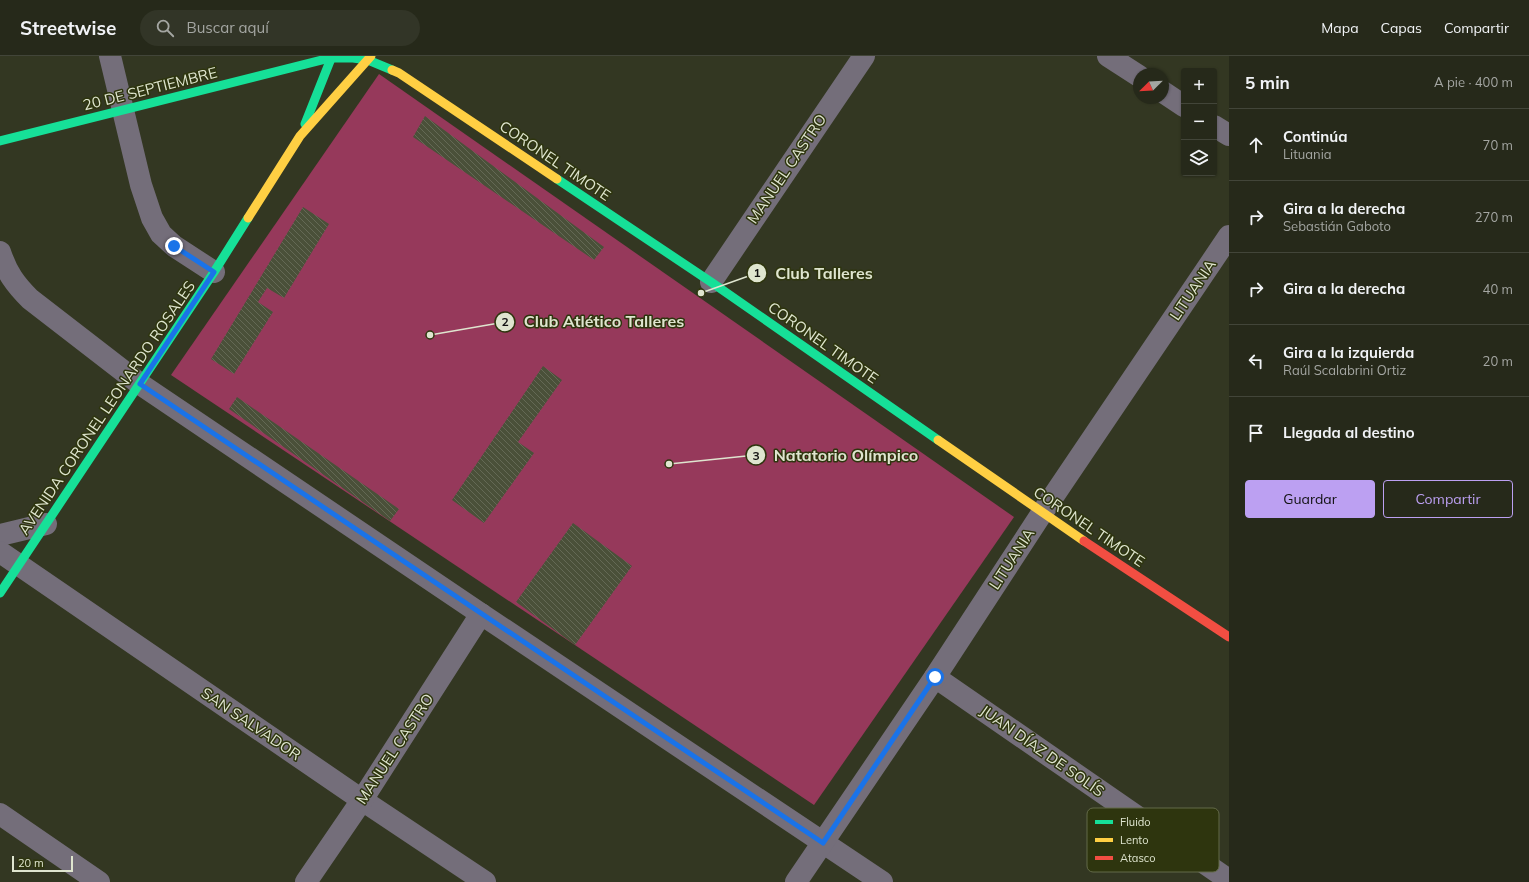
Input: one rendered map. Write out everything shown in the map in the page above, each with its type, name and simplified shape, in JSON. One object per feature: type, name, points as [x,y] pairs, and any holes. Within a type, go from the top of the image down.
[{"type":"street","points":[[110,56],[141,185],[152,218],[161,234],[174,246],[214,272]]},
{"type":"street","name":"MANUEL CASTRO","points":[[710,282],[864,56]]},
{"type":"street","points":[[1108,56],[1133,72]]},
{"type":"street","name":"20 DE SEPTIEMBRE","points":[[0,141],[331,57]]},
{"type":"street","name":"CORONEL TIMOTE","points":[[331,57],[370,58],[399,73],[710,282],[1042,513],[1229,637]]},
{"type":"street","name":"AVENIDA CORONEL LEONARDO ROSALES","points":[[300,136],[331,57]]},
{"type":"street","name":"AVENIDA CORONEL LEONARDO ROSALES","points":[[0,593],[214,272],[300,136],[370,58]]},
{"type":"street","points":[[1169,96],[1181,104]]},
{"type":"street","points":[[1217,128],[1229,135]]},
{"type":"street","name":"LITUANIA","points":[[796,882],[935,677],[1042,513],[1229,236]]},
{"type":"street","points":[[0,252],[6,268],[14,282],[30,299],[140,384],[882,882]]},
{"type":"street","points":[[0,535],[46,524]]},
{"type":"street","name":"SAN SALVADOR","points":[[0,552],[484,882]]},
{"type":"street","name":"MANUEL CASTRO","points":[[306,882],[362,800],[481,614]]},
{"type":"street","name":"JUAN DÍAZ DE SOLÍS","points":[[935,677],[1125,808]]},
{"type":"street","points":[[0,814],[99,882]]},
{"type":"street","name":"JUAN DÍAZ DE SOLÍS","points":[[1217,872],[1229,880]]},
{"type":"shaded area","points":[[379,74],[1014,517],[814,805],[171,375]]},
{"type":"building","points":[[425,116],[604,247],[594,260],[413,137]]},
{"type":"building","points":[[303,207],[329,224],[284,298],[267,288],[258,302],[273,312],[234,374],[211,359]]},
{"type":"building","points":[[543,366],[562,380],[518,442],[534,453],[484,523],[452,500]]},
{"type":"building","points":[[237,397],[399,509],[390,521],[229,409]]},
{"type":"building","points":[[573,523],[632,566],[575,645],[516,602]]},
{"type":"traffic: fast","points":[[305,124],[332,56]]},
{"type":"traffic: fast","points":[[0,141],[330,58],[353,58],[368,60],[392,70]]},
{"type":"traffic: fast","points":[[557,179],[711,282],[938,440]]},
{"type":"traffic: fast","points":[[0,593],[214,272],[248,218]]},
{"type":"traffic: slow","points":[[248,218],[300,136],[371,56]]},
{"type":"traffic: slow","points":[[392,70],[399,73],[557,179]]},
{"type":"traffic: slow","points":[[938,440],[1084,541]]},
{"type":"traffic: jam","points":[[1084,541],[1229,637]]},
{"type":"place","name":"Club Talleres","points":[[701,293]]},
{"type":"place","name":"Club Atlético Talleres","points":[[430,335]]},
{"type":"place","name":"Natatorio Olímpico","points":[[669,464]]},
{"type":"route","points":[[174,246],[214,272],[140,384],[823,843],[935,677]]}]
